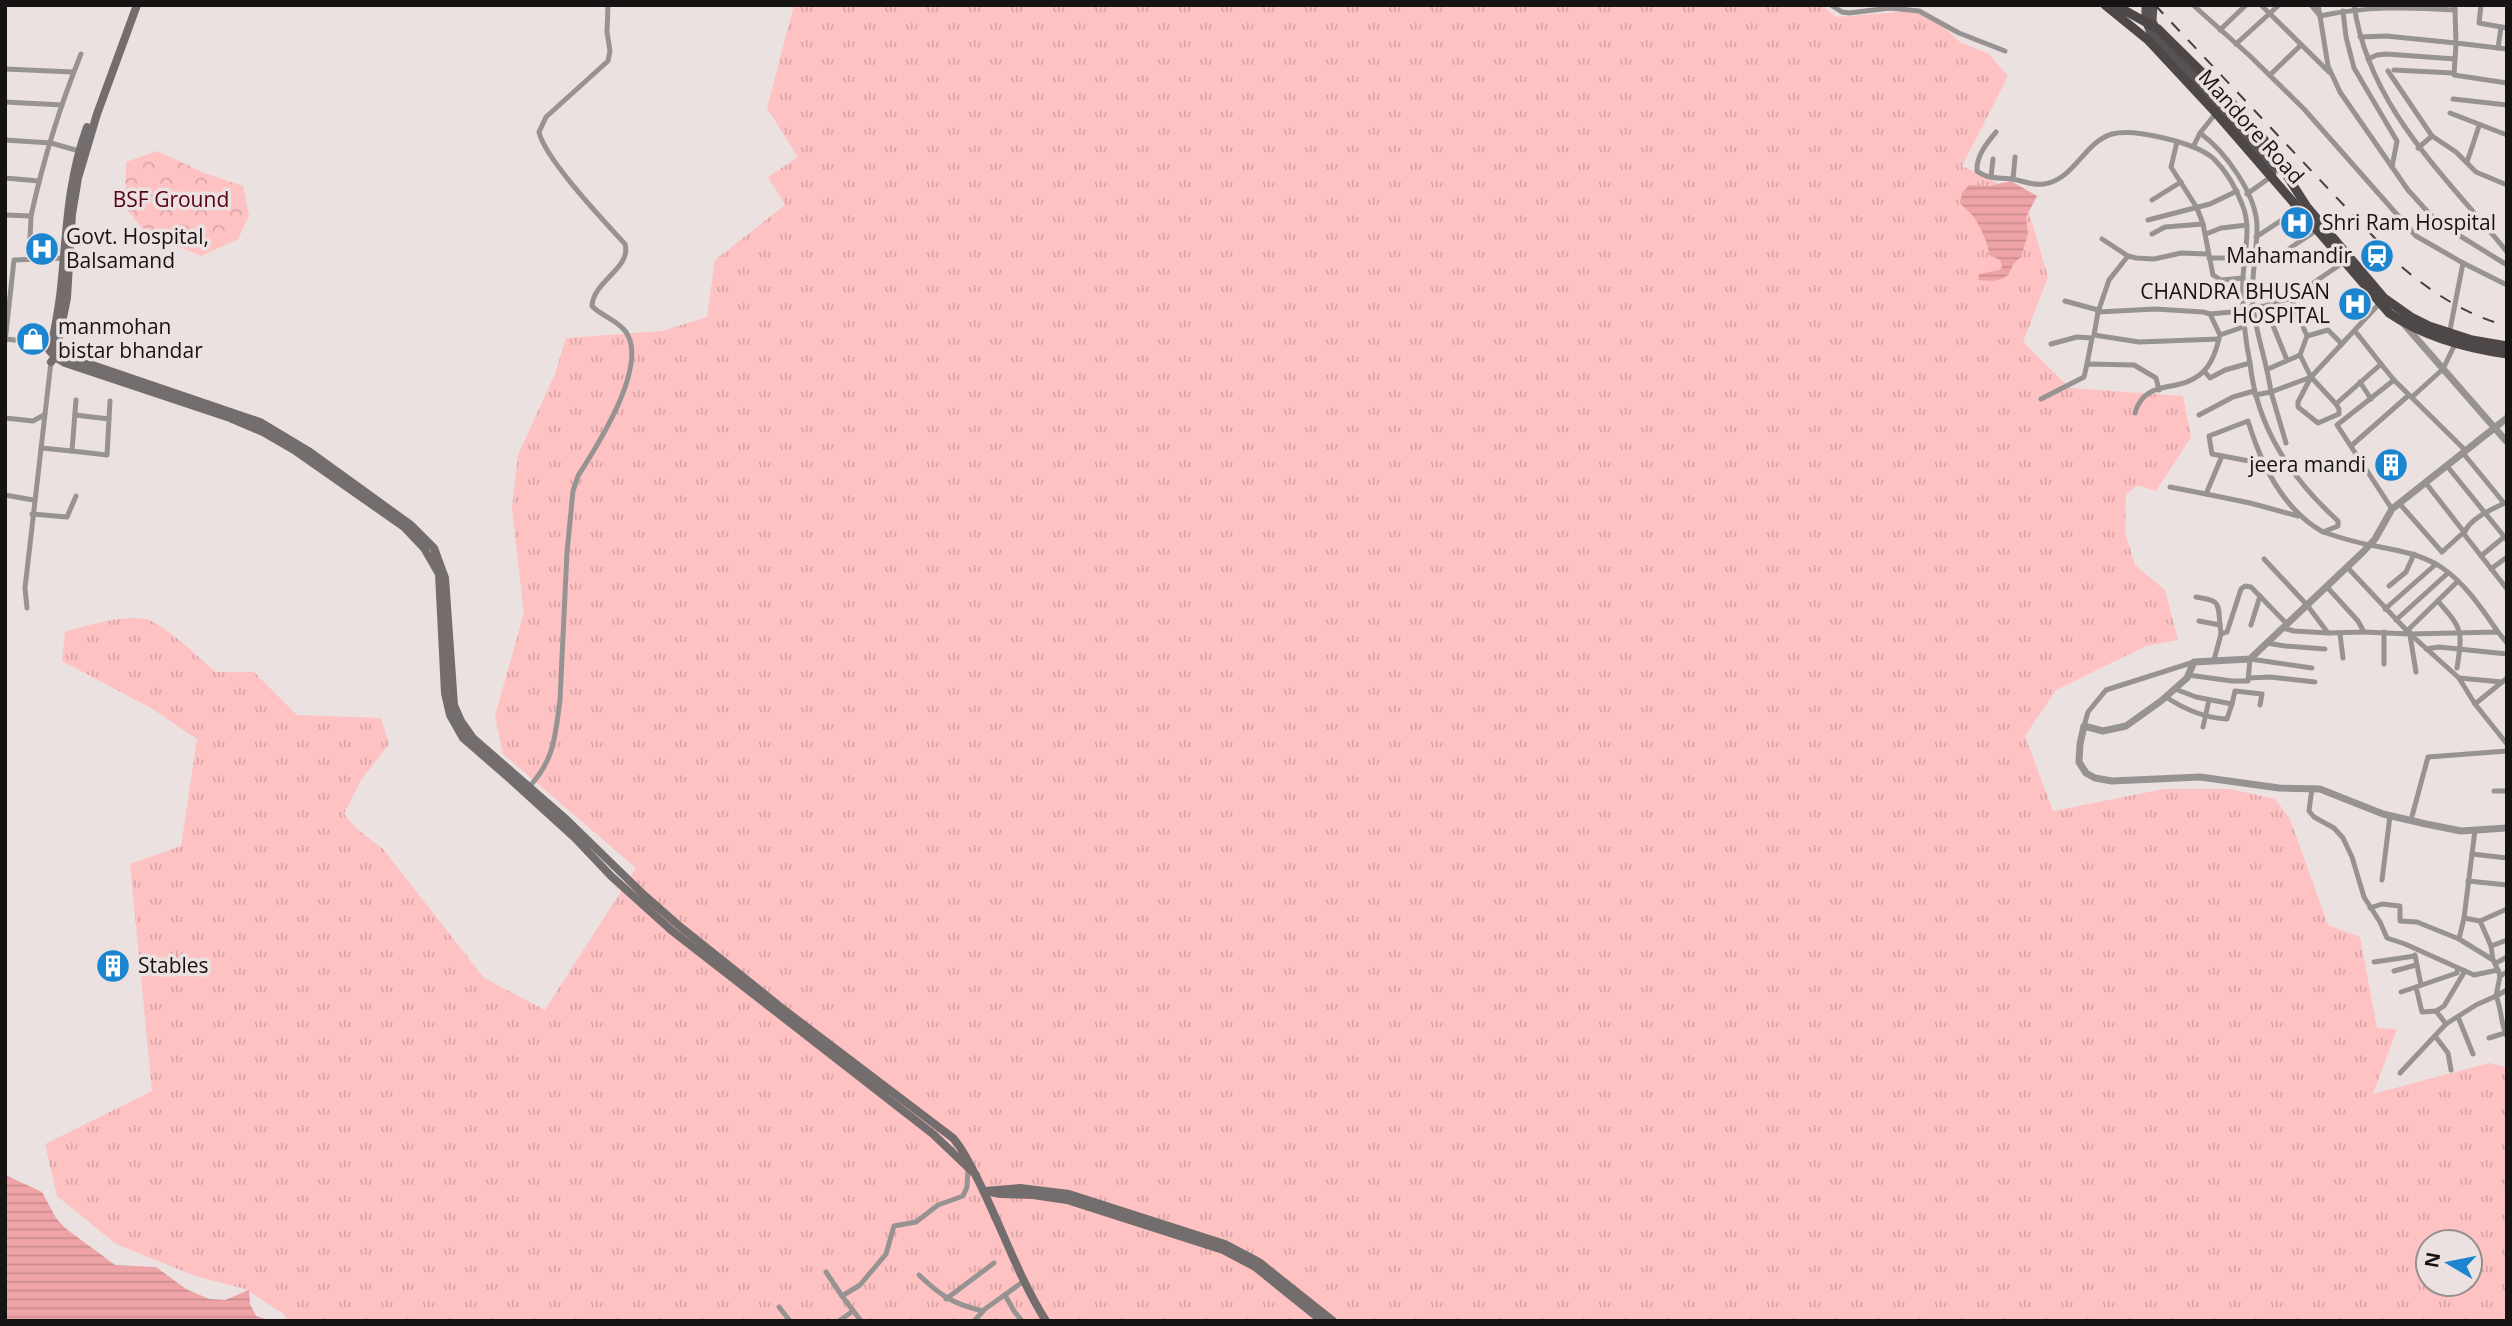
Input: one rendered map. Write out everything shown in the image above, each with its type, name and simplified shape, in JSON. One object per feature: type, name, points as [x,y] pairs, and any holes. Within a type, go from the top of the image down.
[{"type":"highway","name":"Mandore Road","points":[[2105,5],[2148,40],[2272,169],[2317,230],[2379,304],[2400,320],[2451,339],[2507,354]]},
{"type":"highway","name":"Mandore Road","points":[[2115,5],[2158,29],[2263,138],[2307,207],[2384,298],[2411,317],[2451,339],[2507,346]]},
{"type":"main road","points":[[51,351],[60,302],[69,195],[79,151],[131,5]]},
{"type":"main road","points":[[51,351],[67,298],[72,215],[81,166],[137,5]]},
{"type":"main road","points":[[2146,5],[2146,21],[2154,39],[2272,169],[2283,172]]},
{"type":"main road","points":[[2153,5],[2152,21],[2158,35],[2251,134],[2272,169]]},
{"type":"main road","points":[[51,351],[263,432],[294,450],[404,527],[430,550],[445,578],[454,705],[473,738],[530,786],[643,894],[697,941],[961,1146],[985,1191],[1024,1281],[1046,1321]]},
{"type":"main road","points":[[430,550],[439,574],[445,693],[450,715],[463,738],[575,838],[611,876],[671,930],[933,1134],[976,1175]]},
{"type":"main road","points":[[985,1191],[1020,1188],[1069,1194],[1225,1244],[1259,1262],[1333,1321]]},
{"type":"main road","points":[[985,1191],[1067,1200],[1235,1255],[1255,1267],[1322,1321]]},
{"type":"street","points":[[530,786],[549,760],[559,708],[573,491],[578,476],[625,389],[632,355],[629,337],[624,329],[592,306],[598,287],[625,255],[625,244],[563,171],[544,145],[539,132],[545,117],[608,61],[608,5]]},
{"type":"street","points":[[1831,5],[1849,13],[1890,8],[1919,11],[1959,33],[2005,51]]},
{"type":"street","points":[[2193,5],[2304,109],[2416,236],[2507,285]]},
{"type":"street","points":[[2220,30],[2246,5]]},
{"type":"street","points":[[2261,5],[2331,74]]},
{"type":"street","points":[[2236,44],[2279,5]]},
{"type":"street","points":[[2311,5],[2320,16]]},
{"type":"street","points":[[2318,5],[2331,74],[2370,139],[2408,190],[2436,221],[2507,265]]},
{"type":"street","points":[[2482,5],[2479,23],[2504,27],[2498,48]]},
{"type":"street","points":[[2320,16],[2354,7],[2455,8],[2454,73]]},
{"type":"street","points":[[2354,7],[2360,37],[2377,82],[2418,148],[2507,252]]},
{"type":"street","points":[[2343,11],[2354,68],[2397,141],[2392,167]]},
{"type":"street","points":[[2360,37],[2385,36],[2507,49]]},
{"type":"street","points":[[2270,75],[2301,45]]},
{"type":"street","points":[[30,239],[31,216],[39,181],[81,54]]},
{"type":"street","points":[[2368,59],[2386,54],[2455,59]]},
{"type":"street","points":[[5,69],[73,72]]},
{"type":"street","points":[[2507,83],[2457,76],[2454,73],[2391,70],[2432,135],[2483,175],[2507,185]]},
{"type":"street","points":[[2453,99],[2507,105]]},
{"type":"street","points":[[5,102],[62,105]]},
{"type":"street","points":[[2193,147],[2216,113]]},
{"type":"street","points":[[2449,113],[2507,135]]},
{"type":"street","points":[[2467,162],[2479,126]]},
{"type":"street","points":[[1996,132],[1981,152],[1976,168],[1981,174],[1991,177],[2032,184],[2047,184],[2070,169],[2088,150],[2112,134],[2132,132],[2177,142],[2204,151],[2213,158],[2237,191],[2244,208],[2247,225],[2243,278],[2244,327],[2255,393],[2290,470],[2311,496],[2338,521],[2338,526],[2323,532]]},
{"type":"street","points":[[2200,133],[2225,156],[2247,194],[2257,224],[2253,307],[2259,343],[2286,443]]},
{"type":"street","points":[[2418,148],[2432,135]]},
{"type":"street","points":[[5,140],[51,143],[79,151]]},
{"type":"street","points":[[2177,142],[2171,167],[2197,208],[2216,279],[2243,278]]},
{"type":"street","points":[[2012,179],[2015,157]]},
{"type":"street","points":[[1991,177],[1993,159]]},
{"type":"street","points":[[2247,194],[2272,169]]},
{"type":"street","points":[[5,178],[39,181]]},
{"type":"street","points":[[2152,200],[2180,182]]},
{"type":"street","points":[[2148,220],[2197,208],[2237,191]]},
{"type":"street","points":[[2256,237],[2300,208]]},
{"type":"street","points":[[5,215],[31,216]]},
{"type":"street","points":[[2152,234],[2165,227],[2203,224]]},
{"type":"street","points":[[2206,234],[2247,225]]},
{"type":"street","points":[[2290,248],[2317,230]]},
{"type":"street","points":[[2102,239],[2128,256],[2147,260],[2181,253],[2244,258]]},
{"type":"street","points":[[2041,399],[2084,377],[2098,311],[2109,280],[2128,256]]},
{"type":"street","points":[[27,608],[25,588],[33,500],[51,351],[5,340],[8,284],[14,260],[64,258]]},
{"type":"street","points":[[2065,301],[2098,311],[2155,309],[2210,314],[2243,310],[2291,298],[2344,262]]},
{"type":"street","points":[[2351,446],[2443,369],[2451,339],[2463,263]]},
{"type":"street","points":[[2291,298],[2307,336],[2300,355],[2311,377],[2339,409],[2339,414],[2318,423],[2298,407],[2298,402],[2311,377],[2379,304]]},
{"type":"street","points":[[2265,306],[2287,360]]},
{"type":"street","points":[[2135,413],[2144,397],[2151,391],[2172,384],[2188,383],[2205,372],[2214,360],[2220,337],[2210,314]]},
{"type":"street","points":[[2400,320],[2507,442]]},
{"type":"street","points":[[2051,344],[2077,337],[2139,342],[2220,337],[2244,327]]},
{"type":"street","points":[[2307,336],[2328,330],[2342,344]]},
{"type":"street","points":[[2355,331],[2394,380],[2464,452],[2505,502],[2466,528],[2465,532],[2441,552],[2399,503]]},
{"type":"street","points":[[2268,369],[2300,355]]},
{"type":"street","points":[[2205,372],[2210,377],[2250,363]]},
{"type":"street","points":[[2087,364],[2134,365],[2156,378],[2159,390]]},
{"type":"street","points":[[2336,404],[2381,364]]},
{"type":"street","points":[[2199,415],[2226,400],[2271,392],[2311,377]]},
{"type":"street","points":[[2392,509],[2337,425],[2394,380]]},
{"type":"street","points":[[2360,382],[2371,399]]},
{"type":"street","points":[[72,452],[76,400]]},
{"type":"street","points":[[41,448],[107,455],[110,401]]},
{"type":"street","points":[[5,418],[33,421],[44,415]]},
{"type":"street","points":[[75,415],[109,419]]},
{"type":"street","points":[[2264,416],[2209,436],[2211,454],[2265,464]]},
{"type":"street","points":[[2248,693],[2250,659],[2369,545],[2392,509],[2507,418]]},
{"type":"street","points":[[2248,421],[2265,464],[2288,504],[2302,517],[2323,532],[2414,554],[2435,564],[2458,582],[2507,643]]},
{"type":"street","points":[[2206,494],[2222,456]]},
{"type":"street","points":[[2447,466],[2505,539],[2481,555]]},
{"type":"street","points":[[2425,482],[2507,589]]},
{"type":"street","points":[[2170,487],[2302,517]]},
{"type":"street","points":[[5,495],[33,500]]},
{"type":"street","points":[[32,514],[67,517],[76,496]]},
{"type":"street","points":[[2389,586],[2406,572],[2414,554]]},
{"type":"street","points":[[2491,569],[2507,557]]},
{"type":"street","points":[[2264,559],[2307,605],[2328,633]]},
{"type":"street","points":[[2385,609],[2435,564]]},
{"type":"street","points":[[2347,567],[2410,634],[2459,678],[2475,704],[2507,744]]},
{"type":"street","points":[[2396,620],[2448,573]]},
{"type":"street","points":[[2416,672],[2409,629],[2458,582]]},
{"type":"street","points":[[2221,634],[2227,632],[2230,627],[2242,589],[2251,587],[2285,626],[2294,631],[2340,634],[2498,632]]},
{"type":"street","points":[[2327,587],[2358,621],[2364,632]]},
{"type":"street","points":[[2250,625],[2260,596]]},
{"type":"street","points":[[2196,597],[2215,600],[2218,604],[2221,634],[2214,660]]},
{"type":"street","points":[[2438,601],[2458,625],[2461,634],[2457,667]]},
{"type":"street","points":[[2200,621],[2220,625]]},
{"type":"street","points":[[2384,632],[2384,664]]},
{"type":"street","points":[[2340,634],[2343,658]]},
{"type":"street","points":[[2267,643],[2325,649]]},
{"type":"street","points":[[2426,649],[2439,647],[2507,654]]},
{"type":"street","points":[[2312,668],[2250,659],[2194,662],[2106,690],[2088,712],[2080,744],[2079,762],[2086,773],[2095,778],[2112,781],[2200,777],[2279,788],[2312,788],[2333,793],[2390,816],[2461,831],[2507,828]]},
{"type":"street","points":[[2084,726],[2103,731],[2126,726],[2175,689],[2188,675],[2194,662]]},
{"type":"street","points":[[2188,675],[2232,681],[2270,677],[2315,682]]},
{"type":"street","points":[[2459,678],[2504,680]]},
{"type":"street","points":[[2475,704],[2504,680]]},
{"type":"street","points":[[2175,689],[2232,704]]},
{"type":"street","points":[[2166,697],[2185,709],[2227,719],[2235,691],[2262,694],[2260,705]]},
{"type":"street","points":[[2203,727],[2209,700]]},
{"type":"street","points":[[2411,820],[2428,757],[2507,751]]},
{"type":"street","points":[[2312,788],[2309,811],[2314,817],[2334,828],[2343,838],[2370,908],[2387,938],[2474,975],[2497,967],[2507,957]]},
{"type":"street","points":[[2494,791],[2507,791]]},
{"type":"street","points":[[2382,880],[2390,816]]},
{"type":"street","points":[[2459,939],[2475,830]]},
{"type":"street","points":[[2472,855],[2507,858]]},
{"type":"street","points":[[2468,881],[2507,885]]},
{"type":"street","points":[[2370,908],[2382,904],[2397,905],[2401,908],[2400,921],[2417,922],[2459,939],[2507,972]]},
{"type":"street","points":[[2464,918],[2480,921],[2507,909]]},
{"type":"street","points":[[2480,921],[2497,967],[2496,996],[2504,1018],[2506,1035],[2489,1038]]},
{"type":"street","points":[[2491,946],[2507,940]]},
{"type":"street","points":[[2415,948],[2423,1012],[2436,1012],[2444,1006],[2465,971]]},
{"type":"street","points":[[2374,962],[2415,956]]},
{"type":"street","points":[[2394,971],[2416,965]]},
{"type":"street","points":[[2401,992],[2457,973],[2458,968]]},
{"type":"street","points":[[2400,1073],[2446,1024],[2507,990]]},
{"type":"street","points":[[2436,1012],[2446,1024]]},
{"type":"street","points":[[2458,1017],[2473,1054]]},
{"type":"street","points":[[2435,1036],[2448,1054],[2451,1070]]},
{"type":"street","points":[[842,1296],[864,1281],[886,1254],[894,1226],[916,1223],[938,1205],[962,1196],[967,1187],[968,1168]]},
{"type":"street","points":[[946,1299],[994,1263]]},
{"type":"street","points":[[826,1272],[861,1321]]},
{"type":"street","points":[[919,1275],[946,1299],[983,1311]]},
{"type":"street","points":[[974,1321],[983,1311],[1024,1281]]},
{"type":"street","points":[[1005,1295],[1023,1321]]},
{"type":"street","points":[[779,1307],[790,1321]]},
{"type":"street","points":[[839,1321],[853,1311]]},
{"type":"green space","points":[[794,5],[1822,5],[1836,17],[1913,11],[1941,25],[1960,42],[1989,54],[2008,76],[1962,166],[2024,196],[2048,277],[2023,342],[2070,388],[2183,396],[2191,437],[2156,491],[2138,485],[2126,494],[2125,533],[2135,565],[2165,590],[2178,640],[2146,646],[2056,690],[2025,736],[2053,811],[2164,789],[2230,789],[2275,799],[2290,819],[2328,925],[2360,937],[2377,1028],[2397,1029],[2373,1094],[2489,1063],[2507,1067],[2507,1321],[286,1321],[284,1314],[245,1289],[195,1276],[116,1244],[57,1196],[45,1144],[152,1091],[130,864],[181,846],[197,739],[151,708],[62,661],[65,632],[108,621],[132,618],[151,621],[185,645],[216,672],[254,672],[297,715],[381,718],[389,744],[361,780],[344,814],[357,829],[383,849],[484,978],[545,1010],[636,868],[503,754],[495,716],[524,613],[512,509],[518,455],[555,374],[566,338],[662,331],[707,317],[715,260],[785,205],[768,177],[798,157],[767,108]]},
{"type":"green space","name":"BSF Ground","points":[[157,151],[207,174],[243,186],[249,216],[238,239],[201,256],[145,232],[125,207],[126,162]]},
{"type":"shaded area","points":[[2011,181],[2037,196],[2026,217],[2028,234],[2021,257],[2002,279],[1978,280],[1979,274],[2000,270],[2002,266],[2000,260],[1989,255],[1986,240],[1978,224],[1960,203],[1962,193],[1969,185],[1989,186]]},
{"type":"shaded area","points":[[5,1175],[42,1192],[56,1218],[65,1228],[115,1265],[156,1267],[186,1289],[209,1299],[225,1300],[249,1290],[250,1304],[256,1316],[272,1321],[5,1321]]},
{"type":"railway","points":[[2155,5],[2403,268],[2452,303],[2507,326]]},
{"type":"place","name":"Shri Ram Hospital","points":[[2297,223]]},
{"type":"place","name":"Govt. Hospital, Balsamand","points":[[42,249]]},
{"type":"place","name":"Mahamandir","points":[[2377,256]]},
{"type":"place","name":"CHANDRA BHUSAN HOSPITAL","points":[[2355,304]]},
{"type":"place","name":"manmohan bistar bhandar","points":[[33,339]]},
{"type":"place","name":"jeera mandi","points":[[2391,465]]},
{"type":"place","name":"Stables","points":[[113,966]]}]
